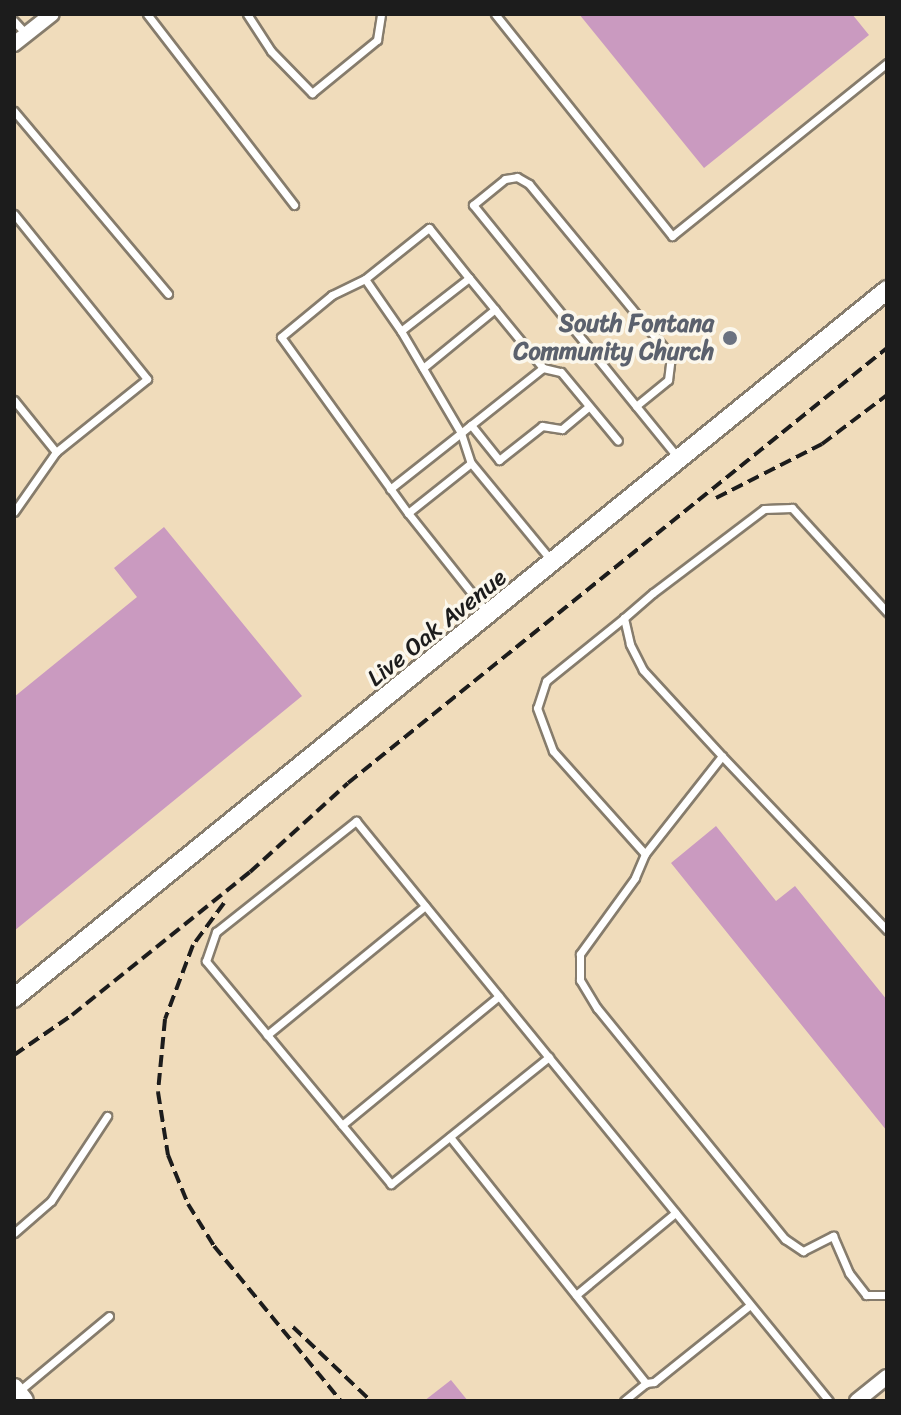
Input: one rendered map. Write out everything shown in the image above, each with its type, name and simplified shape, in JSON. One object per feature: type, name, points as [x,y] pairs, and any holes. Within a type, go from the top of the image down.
[{"type":"street","points":[[14,44],[52,14]]},
{"type":"street","name":"Live Oak Avenue","points":[[14,998],[555,564],[887,290]]},
{"type":"street","points":[[857,1401],[887,1377]]},
{"type":"lane","points":[[147,14],[294,205]]},
{"type":"lane","points":[[247,14],[271,51],[312,93],[377,40],[381,14]]},
{"type":"lane","points":[[495,14],[672,236],[887,63]]},
{"type":"lane","points":[[14,21],[26,34]]},
{"type":"lane","points":[[14,111],[168,294]]},
{"type":"lane","points":[[636,406],[668,380],[671,356],[529,184],[517,177],[505,179],[473,205],[680,461]]},
{"type":"lane","points":[[14,214],[147,379],[56,452],[14,512]]},
{"type":"lane","points":[[490,616],[390,489],[281,337],[332,295],[365,279],[429,228],[543,368],[561,372],[618,441]]},
{"type":"lane","points":[[401,331],[469,278]]},
{"type":"lane","points":[[365,279],[401,331],[461,433],[471,463],[555,564]]},
{"type":"lane","points":[[423,368],[495,309]]},
{"type":"lane","points":[[390,489],[543,368]]},
{"type":"lane","points":[[14,400],[56,452]]},
{"type":"lane","points":[[471,425],[499,460],[542,426],[562,429],[589,406]]},
{"type":"lane","points":[[408,513],[471,463]]},
{"type":"lane","points":[[645,854],[553,751],[537,708],[546,681],[764,509],[792,508],[887,612]]},
{"type":"lane","points":[[624,618],[643,670],[887,930]]},
{"type":"lane","points":[[722,756],[645,854],[635,878],[580,954],[580,980],[630,1052],[785,1239],[803,1251],[833,1236],[849,1273],[866,1295],[887,1295]]},
{"type":"lane","points":[[549,1057],[391,1184],[206,961],[216,932],[356,821],[549,1057],[750,1305],[829,1401]]},
{"type":"lane","points":[[267,1035],[425,906]]},
{"type":"lane","points":[[342,1125],[499,996]]},
{"type":"lane","points":[[14,1233],[51,1201],[107,1116]]},
{"type":"lane","points":[[450,1137],[646,1383]]},
{"type":"lane","points":[[576,1295],[675,1213]]},
{"type":"lane","points":[[624,1401],[646,1383],[654,1382],[750,1305]]},
{"type":"lane","points":[[19,1394],[109,1316]]},
{"type":"building","points":[[579,14],[852,14],[869,35],[704,168]]},
{"type":"building","points":[[164,527],[302,696],[14,931],[14,697],[137,597],[114,568]]},
{"type":"building","points":[[716,826],[776,901],[795,886],[887,1000],[887,1131],[671,863]]},
{"type":"building","points":[[451,1380],[468,1401],[424,1401]]},
{"type":"railway","points":[[14,1055],[72,1015],[250,872],[348,783],[887,348]]},
{"type":"railway","points":[[716,498],[822,444],[887,395]]},
{"type":"railway","points":[[224,903],[193,945],[165,1019],[158,1092],[168,1155],[188,1204],[214,1246],[341,1401]]},
{"type":"railway","points":[[293,1327],[371,1401]]},
{"type":"place","name":"South Fontana Community Church","points":[[730,338]]}]
